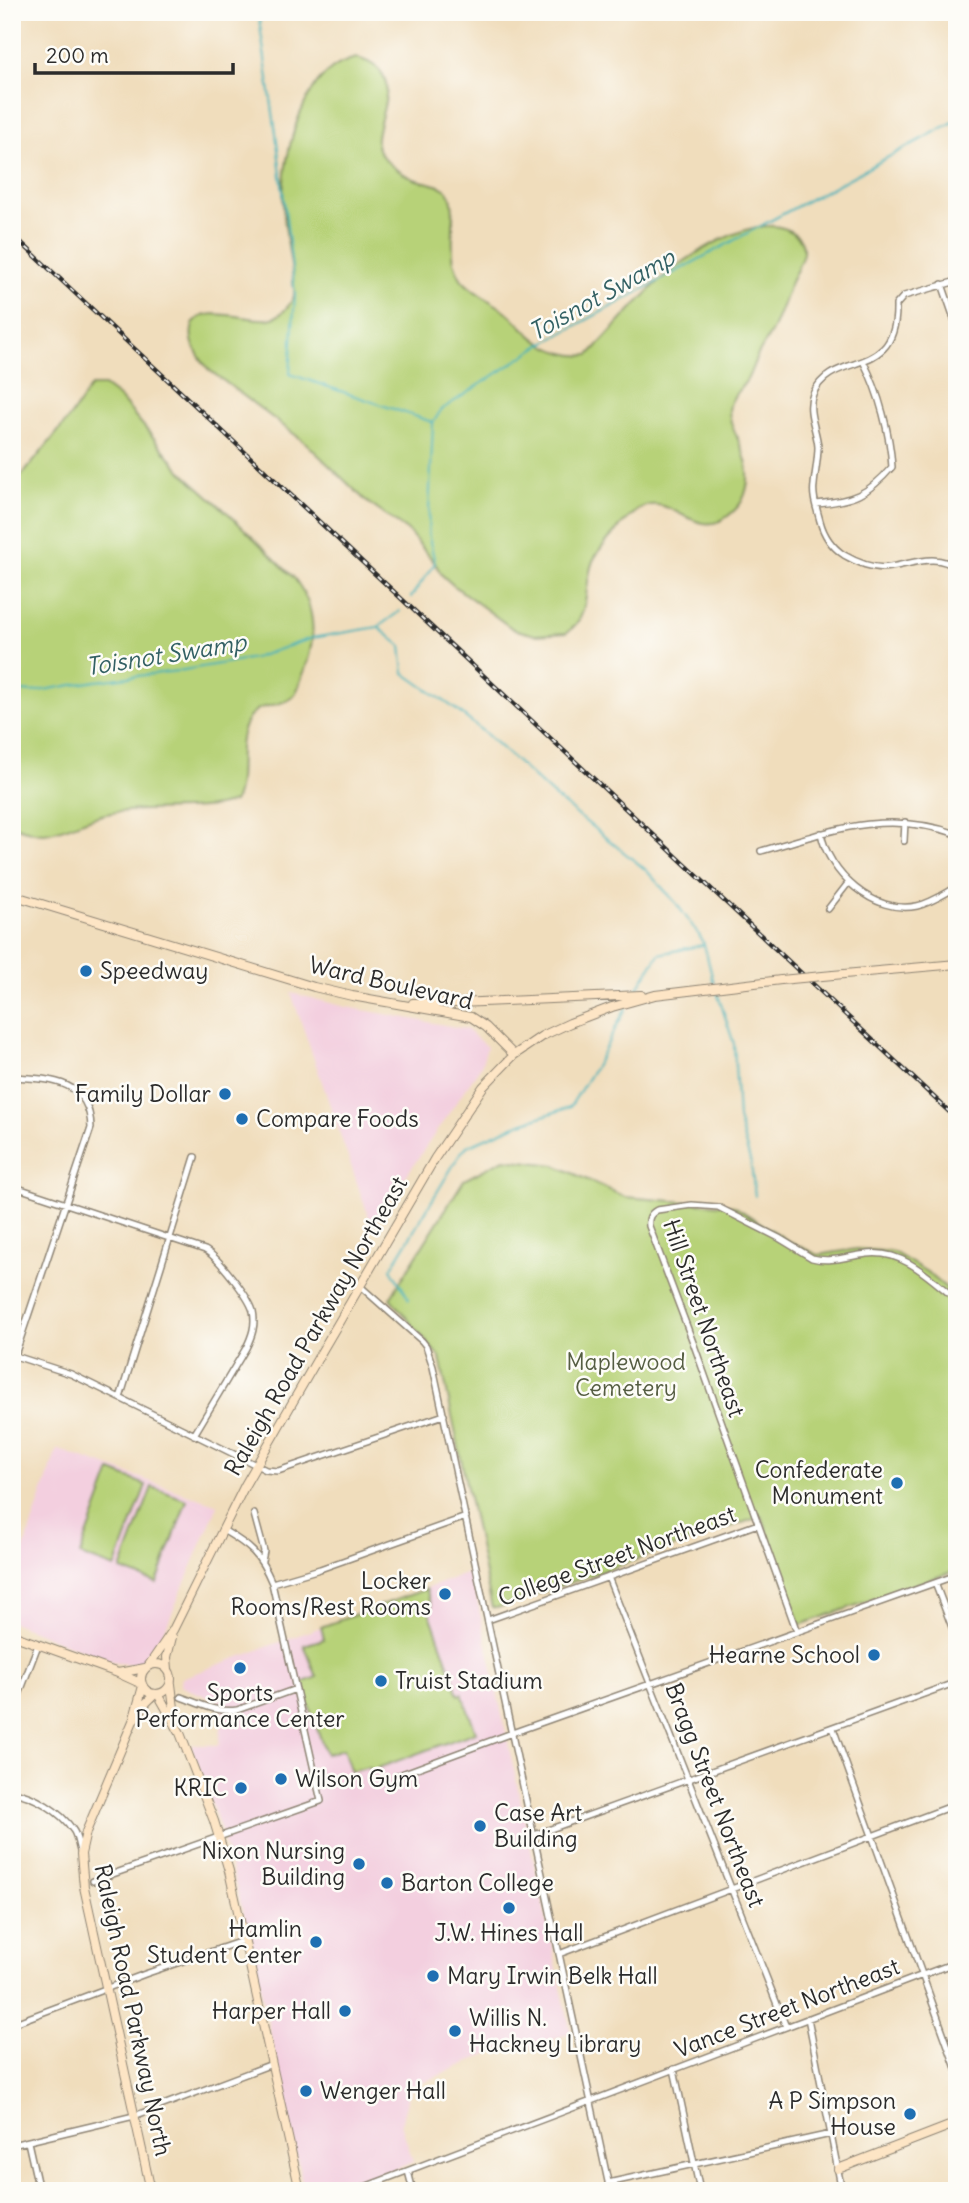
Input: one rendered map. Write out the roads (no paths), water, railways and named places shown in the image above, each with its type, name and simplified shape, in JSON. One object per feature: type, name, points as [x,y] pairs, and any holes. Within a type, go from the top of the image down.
[{"type":"street","points":[[957,281],[904,296],[896,305],[897,322],[893,337],[879,353],[864,363],[852,363],[827,378],[817,387],[811,408],[818,446],[813,492],[822,530],[828,541],[854,561],[871,567],[889,567],[933,559],[957,569]]},
{"type":"street","points":[[942,284],[957,327]]},
{"type":"street","points":[[816,504],[844,502],[865,492],[892,467],[891,447],[872,377],[864,363]]},
{"type":"street","points":[[904,841],[905,822]]},
{"type":"street","points":[[761,850],[852,825],[905,822],[957,834]]},
{"type":"street","points":[[821,833],[823,846],[838,872],[879,902],[898,907],[916,906],[957,887]]},
{"type":"street","points":[[828,909],[849,882]]},
{"type":"street","name":"Ward Boulevard","points":[[12,895],[338,993],[471,1017],[486,1027],[514,1055]]},
{"type":"street","points":[[389,1002],[458,1003],[655,995],[780,980],[957,964]]},
{"type":"street","points":[[514,1055],[570,1023],[655,995]]},
{"type":"street","name":"Raleigh Road Parkway Northeast","points":[[147,1666],[173,1630],[256,1465],[451,1132],[483,1087],[514,1055]]},
{"type":"street","points":[[12,1077],[51,1079],[73,1089],[88,1108],[90,1128],[12,1364]]},
{"type":"street","points":[[120,1398],[195,1157]]},
{"type":"street","points":[[12,1186],[205,1250],[213,1255],[250,1304],[253,1312],[253,1333],[194,1435]]},
{"type":"street","name":"Hill Street Northeast","points":[[797,1632],[649,1226],[650,1214],[657,1210],[707,1205],[729,1212],[813,1258],[821,1260],[869,1253],[899,1258],[928,1275],[957,1300]]},
{"type":"street","points":[[360,1286],[426,1346],[444,1415],[610,2191]]},
{"type":"street","points":[[14,1355],[71,1374],[256,1465],[278,1471],[444,1415]]},
{"type":"street","points":[[254,1514],[264,1551],[262,1561]]},
{"type":"street","points":[[272,1583],[320,1569],[466,1517]]},
{"type":"street","name":"College Street Northeast","points":[[488,1620],[758,1524]]},
{"type":"street","points":[[93,1881],[321,1801],[272,1583],[262,1561],[250,1546],[223,1530]]},
{"type":"street","points":[[396,1776],[957,1575]]},
{"type":"street","name":"Bragg Street Northeast","points":[[608,1577],[786,2027]]},
{"type":"street","points":[[935,1583],[957,1640]]},
{"type":"street","name":"Raleigh Road Parkway Northeast","points":[[168,1669],[167,1657],[173,1630]]},
{"type":"street","points":[[12,1635],[118,1673],[150,1693],[165,1691],[171,1683]]},
{"type":"street","points":[[12,1713],[38,1645]]},
{"type":"street","points":[[118,1673],[159,1664],[168,1669],[177,1726]]},
{"type":"street","points":[[142,1686],[141,1676],[147,1666]]},
{"type":"street","points":[[534,1835],[957,1682]]},
{"type":"street","name":"Raleigh Road Parkway North","points":[[142,1686],[133,1721],[91,1821],[81,1854],[84,1887],[150,2191]]},
{"type":"street","points":[[181,1696],[228,1712],[296,1689]]},
{"type":"street","points":[[157,1694],[177,1726],[219,1838],[245,1940],[300,2191]]},
{"type":"street","name":"Raleigh Road Parkway North","points":[[133,1721],[145,1704],[157,1694]]},
{"type":"street","points":[[833,1728],[957,2071]]},
{"type":"street","points":[[12,1792],[24,1794],[48,1807],[74,1831],[81,1854]]},
{"type":"street","points":[[559,1954],[957,1804]]},
{"type":"street","points":[[74,1831],[91,1821]]},
{"type":"street","points":[[12,2024],[245,1940]]},
{"type":"street","name":"Vance Street Northeast","points":[[354,2191],[957,1962]]},
{"type":"street","points":[[808,2018],[842,2191]]},
{"type":"street","points":[[12,2145],[134,2116],[272,2064]]},
{"type":"street","points":[[674,2069],[700,2191]]},
{"type":"street","points":[[838,2169],[957,2123]]},
{"type":"street","points":[[608,2183],[831,2134]]},
{"type":"street","points":[[28,2142],[39,2191]]},
{"type":"street","points":[[408,2171],[413,2191]]},
{"type":"waterway","points":[[258,12],[276,133],[295,294],[290,374],[432,422]]},
{"type":"waterway","name":"Toisnot Swamp","points":[[411,597],[435,563],[428,533],[433,423],[441,410],[542,344],[957,120]]},
{"type":"waterway","name":"Toisnot Swamp","points":[[12,690],[32,692],[254,658],[312,638],[378,627],[400,611]]},
{"type":"waterway","points":[[378,627],[401,646],[404,673],[486,734],[555,797],[646,870],[676,903],[699,935],[704,944],[714,984]]},
{"type":"waterway","points":[[636,991],[659,954],[703,945]]},
{"type":"waterway","points":[[717,992],[734,1044],[738,1119],[751,1164],[755,1196]]},
{"type":"waterway","points":[[409,1299],[391,1269],[460,1154],[467,1146],[516,1125],[570,1107],[598,1062],[626,1008]]},
{"type":"railway","points":[[12,234],[957,1119]]},
{"type":"place","name":"Speedway","points":[[86,971]]},
{"type":"place","name":"Family Dollar","points":[[225,1094]]},
{"type":"place","name":"Compare Foods","points":[[242,1119]]},
{"type":"place","name":"Confederate Monument","points":[[897,1483]]},
{"type":"place","name":"Locker Rooms/Rest Rooms","points":[[445,1594]]},
{"type":"place","name":"Hearne School","points":[[874,1655]]},
{"type":"place","name":"Sports Performance Center","points":[[240,1668]]},
{"type":"place","name":"Truist Stadium","points":[[381,1681]]},
{"type":"place","name":"Wilson Gym","points":[[281,1779]]},
{"type":"place","name":"KRIC","points":[[241,1788]]},
{"type":"place","name":"Case Art Building","points":[[480,1826]]},
{"type":"place","name":"Nixon Nursing Building","points":[[359,1864]]},
{"type":"place","name":"Barton College","points":[[387,1883]]},
{"type":"place","name":"J.W. Hines Hall","points":[[509,1908]]},
{"type":"place","name":"Hamlin Student Center","points":[[316,1942]]},
{"type":"place","name":"Mary Irwin Belk Hall","points":[[433,1976]]},
{"type":"place","name":"Harper Hall","points":[[345,2011]]},
{"type":"place","name":"Willis N. Hackney Library","points":[[455,2031]]},
{"type":"place","name":"Wenger Hall","points":[[306,2091]]},
{"type":"place","name":"A P Simpson House","points":[[910,2114]]},
{"type":"park label","name":"Maplewood Cemetery","points":[[626,1375]]}]
